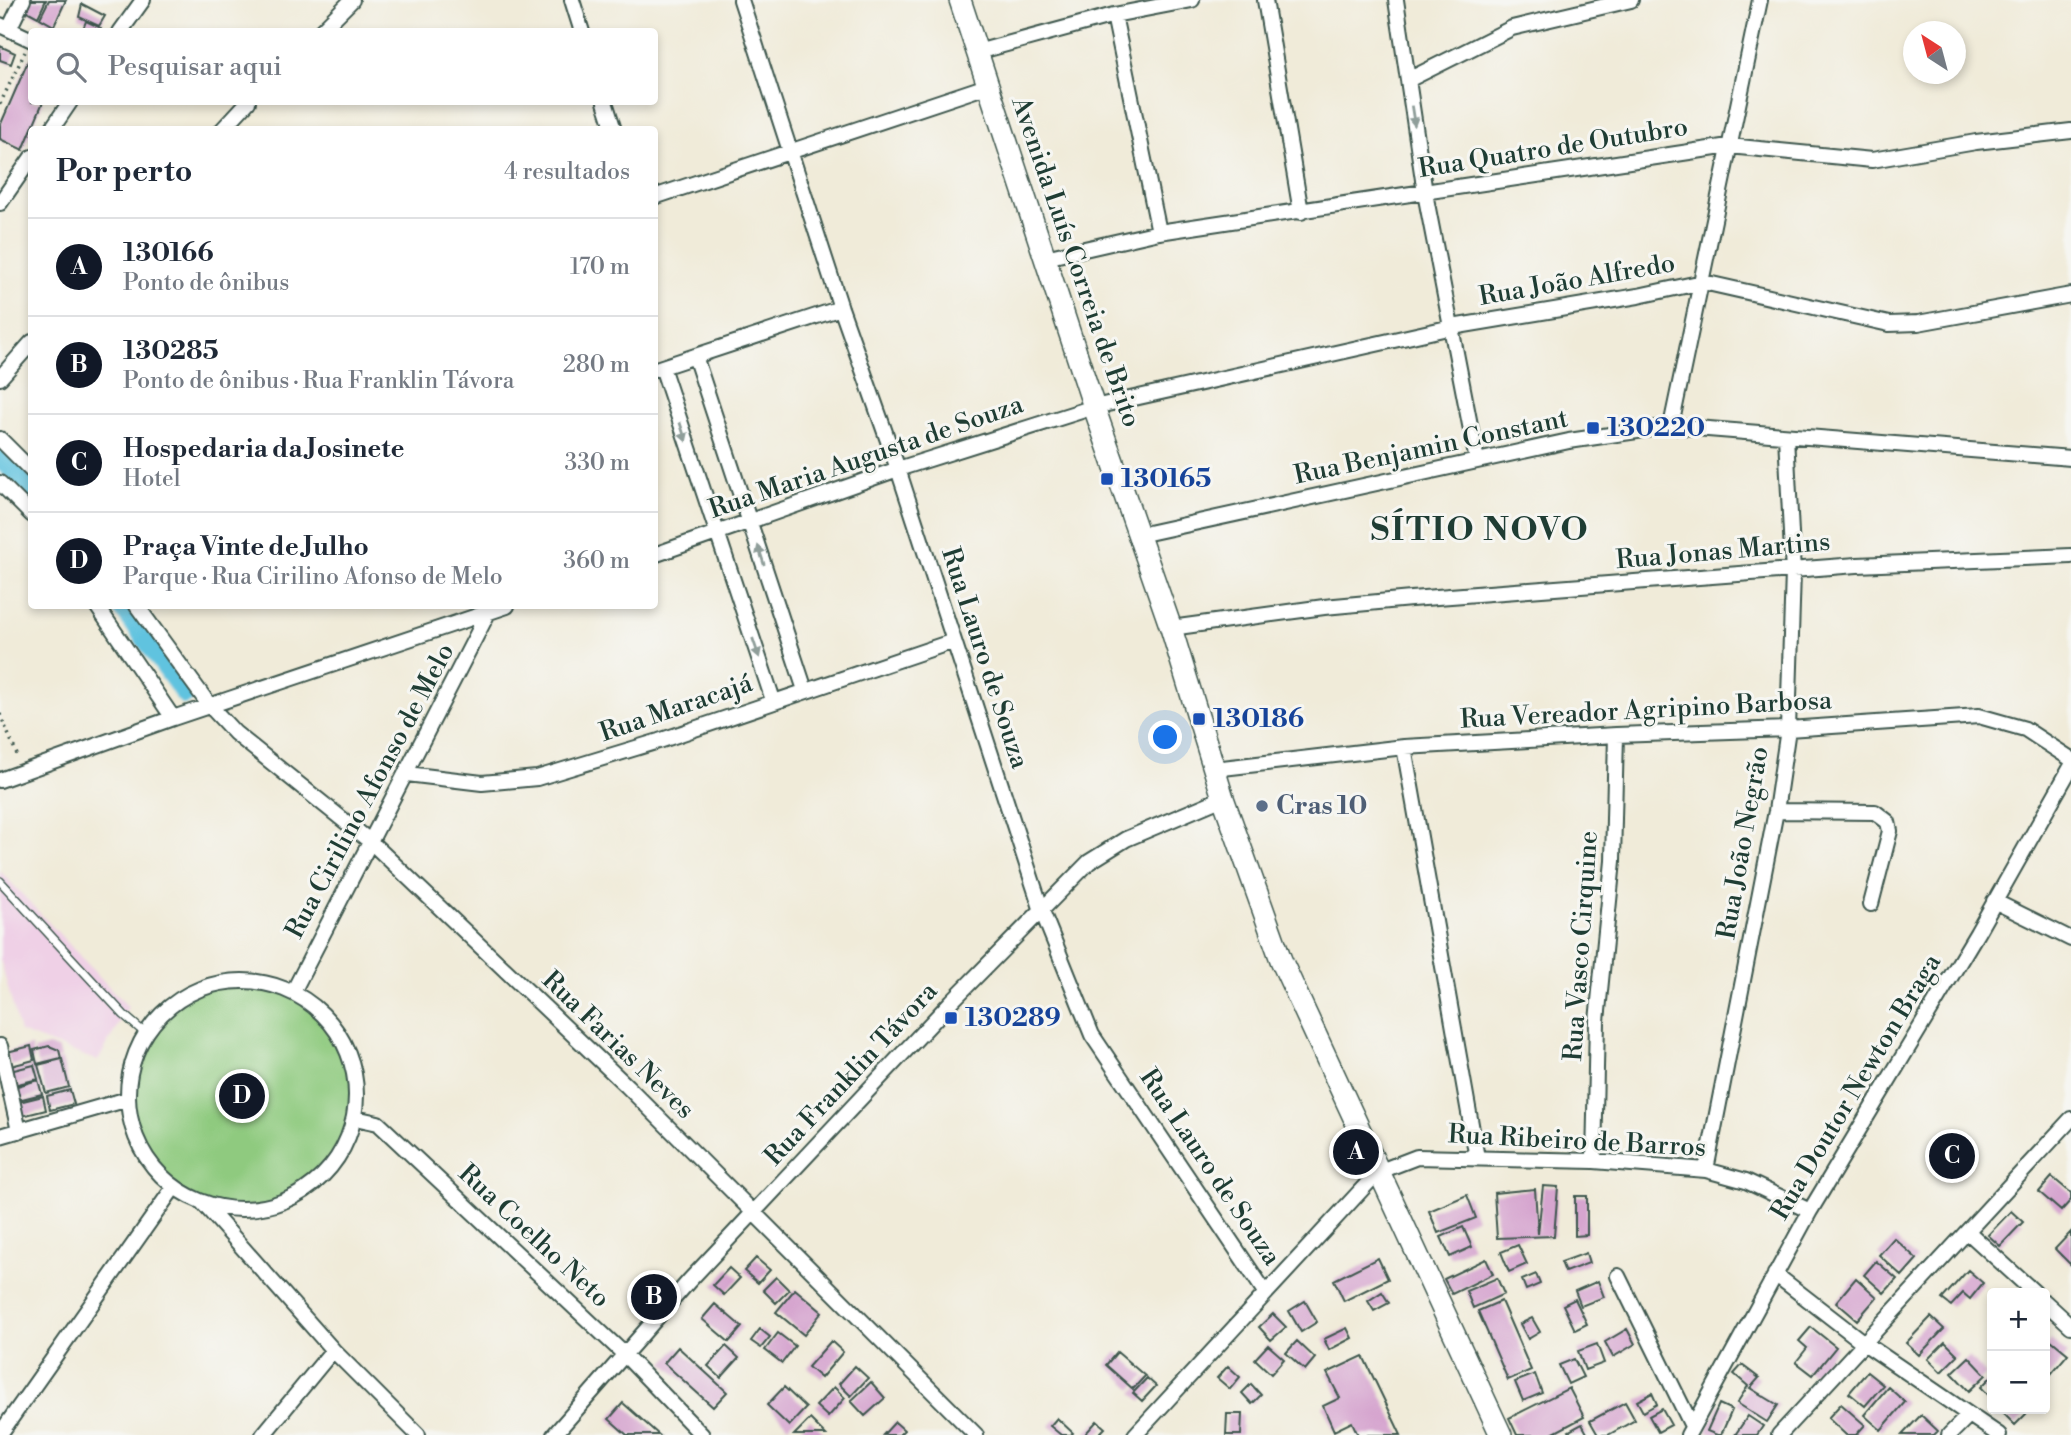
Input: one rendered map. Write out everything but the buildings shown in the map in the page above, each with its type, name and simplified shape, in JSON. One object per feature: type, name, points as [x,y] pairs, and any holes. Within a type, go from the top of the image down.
[{"type":"main road","name":"Avenida Luís Correia de Brito","points":[[960,0],[1094,407],[1171,628],[1223,798],[1281,960],[1501,1435]]},
{"type":"street","points":[[23,0],[4,27],[28,39]]},
{"type":"street","points":[[123,28],[143,0]]},
{"type":"street","points":[[324,28],[352,0]]},
{"type":"street","points":[[572,0],[581,28]]},
{"type":"street","name":"Rua Lauro de Souza","points":[[741,0],[1042,911],[1092,1035],[1265,1292]]},
{"type":"street","points":[[977,52],[1114,15],[1192,0]]},
{"type":"street","points":[[1265,0],[1301,212]]},
{"type":"street","points":[[1396,0],[1425,193],[1477,461]]},
{"type":"street","points":[[1408,80],[1512,28],[1631,0]]},
{"type":"street","points":[[1671,426],[1760,0]]},
{"type":"street","points":[[1114,15],[1159,232]]},
{"type":"street","points":[[658,196],[987,86]]},
{"type":"street","points":[[54,126],[68,105]]},
{"type":"street","points":[[226,126],[245,105]]},
{"type":"street","points":[[606,105],[613,126]]},
{"type":"street","name":"Rua Quatro de Outubro","points":[[1045,258],[1159,232],[1730,146],[1872,160],[1976,142],[2071,131]]},
{"type":"street","points":[[0,203],[28,164]]},
{"type":"street","name":"Rua João Alfredo","points":[[1094,407],[1452,327],[1638,296],[1703,282],[1889,324],[1918,323],[2071,295]]},
{"type":"street","points":[[773,700],[658,369],[841,308]]},
{"type":"street","points":[[0,378],[28,346]]},
{"type":"street","points":[[695,356],[805,690]]},
{"type":"street","name":"Rua Maria Augusta de Souza","points":[[658,554],[898,469],[1094,407]]},
{"type":"street","name":"Rua Benjamin Constant","points":[[1139,535],[1569,441],[1671,426],[2071,458]]},
{"type":"street","name":"Rua João Negrão","points":[[1706,1170],[1776,811],[1788,729],[1793,572],[1786,436]]},
{"type":"street","points":[[0,439],[28,467]]},
{"type":"street","points":[[0,483],[28,511]]},
{"type":"street","name":"Rua Jonas Martins","points":[[1171,628],[1349,605],[1857,565],[2071,556]]},
{"type":"street","points":[[99,609],[173,718]]},
{"type":"street","name":"Rua Farias Neves","points":[[139,609],[210,706],[275,769],[372,843],[627,1086],[976,1435]]},
{"type":"street","points":[[0,780],[173,718],[496,609]]},
{"type":"street","name":"Rua Cirilino Afonso de Melo","points":[[293,992],[489,611]]},
{"type":"street","name":"Rua Maracajá","points":[[407,774],[482,783],[537,778],[659,741],[773,700],[954,641]]},
{"type":"street","name":"Rua Vereador Agripino Barbosa","points":[[1214,769],[1404,747],[1788,729],[1979,716],[2025,729],[2071,759]]},
{"type":"street","name":"Rua Vasco Cirquine","points":[[1594,1161],[1597,1021],[1613,861],[1616,735]]},
{"type":"street","points":[[1404,747],[1476,1158]]},
{"type":"street","name":"Rua Doutor Newton Braga","points":[[1690,1431],[1810,1210],[2071,767]]},
{"type":"street","name":"Rua Franklin Távora","points":[[554,1435],[623,1353],[952,1001],[1089,862],[1107,849],[1223,798]]},
{"type":"street","points":[[1776,811],[1875,812],[1882,816],[1890,831],[1871,904]]},
{"type":"street","points":[[1994,901],[2071,939]]},
{"type":"street","points":[[224,982],[262,982],[293,992],[322,1012],[345,1043],[356,1081],[355,1118],[342,1152],[328,1171],[311,1186],[287,1200],[261,1208],[224,1208],[202,1202],[174,1187],[147,1158],[133,1129],[128,1099],[132,1065],[158,1018],[190,994],[224,982]]},
{"type":"street","points":[[0,1046],[19,1131]]},
{"type":"street","points":[[0,1136],[128,1099]]},
{"type":"street","name":"Rua Coelho Neto","points":[[355,1118],[378,1123],[623,1353],[702,1435]]},
{"type":"street","points":[[1779,1435],[2070,1121]]},
{"type":"street","name":"Rua Ribeiro de Barros","points":[[1378,1172],[1417,1157],[1594,1161],[1706,1170],[1746,1181],[1810,1210]]},
{"type":"street","points":[[1135,1435],[1378,1172]]},
{"type":"street","points":[[0,1434],[174,1187]]},
{"type":"street","points":[[202,1202],[333,1350],[418,1435]]},
{"type":"street","points":[[1968,1232],[2030,1288]]},
{"type":"street","points":[[1775,1274],[1864,1343],[1999,1435]]},
{"type":"street","points":[[1618,1276],[1690,1431]]},
{"type":"street","points":[[2050,1307],[2071,1326]]},
{"type":"street","points":[[263,1435],[333,1350]]},
{"type":"street","points":[[1949,1435],[1969,1415]]},
{"type":"lane","points":[[0,881],[124,1015],[147,1035]]},
{"type":"path","points":[[0,104],[28,46]]},
{"type":"path","points":[[0,713],[25,772]]},
{"type":"shaded area","points":[[0,871],[128,1007],[98,1061],[20,1032],[0,959]]},
{"type":"green space","points":[[242,981],[264,983],[286,990],[323,1014],[347,1051],[354,1073],[354,1117],[347,1139],[323,1176],[286,1200],[264,1207],[242,1209],[220,1207],[198,1200],[161,1176],[137,1139],[130,1117],[128,1095],[130,1073],[137,1051],[161,1014],[198,990],[220,983]]},
{"type":"waterway","points":[[0,459],[28,486]]},
{"type":"waterway","points":[[123,609],[185,695]]},
{"type":"place","name":"130220","points":[[1593,428]]},
{"type":"place","name":"130165","points":[[1107,479]]},
{"type":"place","name":"130186","points":[[1199,719]]},
{"type":"place","name":"Cras 10","points":[[1262,806]]},
{"type":"place","name":"130289","points":[[951,1018]]},
{"type":"place","name":"Praça Vinte de Julho","points":[[242,1096]]},
{"type":"place","name":"130166","points":[[1356,1152]]},
{"type":"place","name":"Hospedaria da Josinete","points":[[1952,1156]]},
{"type":"place","name":"130285","points":[[654,1297]]},
{"type":"district","name":"SÍTIO NOVO","points":[[1480,530]]}]
